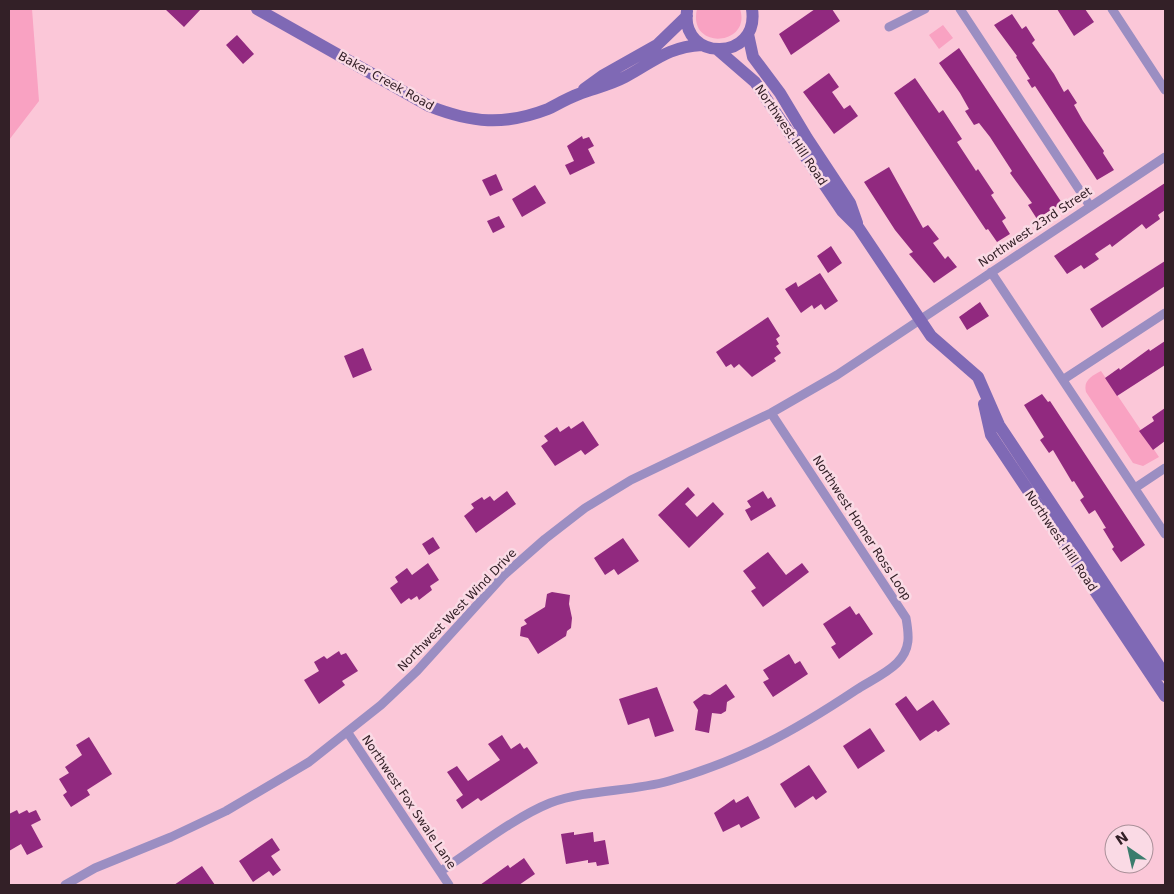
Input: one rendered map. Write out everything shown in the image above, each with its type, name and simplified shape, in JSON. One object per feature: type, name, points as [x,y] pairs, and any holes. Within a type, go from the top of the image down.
[{"type":"main road","name":"Baker Creek Road","points":[[257,9],[429,106],[455,116],[479,120],[504,121],[541,111],[578,94],[608,86],[675,48],[702,44]]},
{"type":"main road","name":"Baker Creek Road","points":[[578,94],[602,76],[657,45],[687,12]]},
{"type":"main road","points":[[687,12],[690,32],[702,44],[718,50],[735,46],[748,34],[755,12]]},
{"type":"main road","name":"Northwest Hill Road","points":[[748,34],[753,57],[780,93],[806,138],[850,203],[858,227]]},
{"type":"main road","name":"Northwest Hill Road","points":[[718,50],[755,82],[842,211],[858,227],[931,336],[978,377],[999,425],[1165,675]]},
{"type":"main road","name":"Northwest Hill Road","points":[[978,377],[991,435],[1165,696]]},
{"type":"street","points":[[889,28],[925,9]]},
{"type":"street","points":[[960,9],[1090,206]]},
{"type":"street","points":[[1112,9],[1165,90]]},
{"type":"street","name":"Northwest 23rd Street","points":[[920,320],[1165,157]]},
{"type":"street","points":[[991,272],[1165,534]]},
{"type":"street","points":[[1064,380],[1165,313]]},
{"type":"street","name":"Northwest West Wind Drive","points":[[65,885],[95,868],[171,837],[226,811],[309,762],[348,733],[417,671],[504,575],[545,538],[586,508],[631,480],[771,413],[837,375],[920,320]]},
{"type":"street","name":"Northwest Homer Ross Loop","points":[[441,871],[524,817],[550,804],[580,795],[667,781],[716,767],[764,747],[810,721],[897,663],[910,640],[906,618],[771,413]]},
{"type":"street","points":[[1135,488],[1165,468]]},
{"type":"street","name":"Northwest Fox Swale Lane","points":[[348,733],[441,871],[448,885]]},
{"type":"shaded area","points":[[9,9],[32,9],[39,101],[9,140]]},
{"type":"shaded area","points":[[697,9],[740,9],[741,21],[737,31],[719,39],[709,37],[701,32],[696,23]]},
{"type":"shaded area","points":[[943,25],[953,38],[939,49],[929,35]]},
{"type":"shaded area","points":[[1101,371],[1159,457],[1143,466],[1133,463],[1086,392],[1087,381]]},
{"type":"building","points":[[165,9],[201,9],[184,27]]},
{"type":"building","points":[[815,9],[832,9],[840,21],[791,55],[779,34]]},
{"type":"building","points":[[1057,9],[1085,9],[1094,22],[1074,36]]},
{"type":"building","points":[[1012,14],[1022,29],[1026,26],[1035,40],[1032,43],[1064,92],[1068,89],[1077,103],[1074,105],[1083,121],[1104,151],[1103,153],[1114,170],[1097,180],[1035,86],[1032,88],[1027,80],[1030,79],[1017,56],[994,25]]},
{"type":"building","points":[[237,35],[254,54],[243,64],[226,45]]},
{"type":"building","points":[[959,48],[1062,203],[1037,219],[1028,205],[1032,203],[1010,173],[1012,171],[979,123],[974,125],[965,111],[969,109],[960,93],[939,63]]},
{"type":"building","points":[[829,73],[839,87],[832,92],[844,109],[850,105],[858,116],[834,134],[803,92]]},
{"type":"building","points":[[915,78],[939,113],[943,110],[962,139],[957,142],[976,171],[978,169],[994,193],[991,195],[1006,218],[1002,221],[1010,234],[997,242],[988,229],[986,230],[894,93]]},
{"type":"building","points":[[582,136],[583,139],[589,137],[594,146],[588,149],[595,163],[570,175],[565,165],[574,161],[567,146]]},
{"type":"building","points":[[889,167],[923,228],[928,225],[939,239],[933,243],[945,259],[948,256],[957,267],[934,283],[909,254],[913,252],[895,230],[864,182]]},
{"type":"building","points":[[496,174],[503,190],[490,196],[482,180]]},
{"type":"building","points":[[1165,183],[1165,210],[1158,215],[1160,219],[1146,229],[1142,224],[1112,247],[1110,244],[1095,254],[1099,259],[1084,269],[1081,265],[1067,274],[1054,256]]},
{"type":"building","points":[[535,185],[546,203],[522,217],[512,199]]},
{"type":"building","points":[[499,216],[505,227],[493,233],[487,221]]},
{"type":"building","points":[[831,246],[842,263],[828,273],[817,256]]},
{"type":"building","points":[[1165,261],[1165,286],[1102,328],[1090,309]]},
{"type":"building","points":[[820,273],[838,301],[825,310],[821,304],[814,309],[812,305],[801,313],[785,289],[796,282],[798,287]]},
{"type":"building","points":[[980,302],[989,316],[967,330],[959,317]]},
{"type":"building","points":[[768,317],[780,336],[776,339],[779,344],[776,346],[781,353],[774,358],[776,361],[752,377],[739,364],[734,368],[731,364],[726,367],[716,352]]},
{"type":"building","points":[[1165,341],[1165,365],[1117,396],[1105,378],[1119,368],[1120,370],[1149,349],[1150,351]]},
{"type":"building","points":[[363,348],[372,370],[353,378],[344,356]]},
{"type":"building","points":[[1042,394],[1048,402],[1050,401],[1145,545],[1121,562],[1112,549],[1114,547],[1103,529],[1106,528],[1095,510],[1089,514],[1080,500],[1084,497],[1074,481],[1072,482],[1053,450],[1049,453],[1040,440],[1044,437],[1024,405]]},
{"type":"building","points":[[1165,408],[1165,441],[1153,450],[1139,431],[1154,421],[1152,417]]},
{"type":"building","points":[[583,421],[599,445],[585,455],[581,450],[555,466],[541,446],[548,441],[544,436],[557,427],[560,432],[569,426],[571,429]]},
{"type":"building","points":[[688,487],[695,495],[685,504],[697,517],[713,502],[724,514],[689,548],[658,515]]},
{"type":"building","points":[[507,491],[516,504],[476,533],[464,516],[474,508],[471,504],[482,497],[484,500],[490,496],[494,501]]},
{"type":"building","points":[[763,491],[768,499],[771,497],[776,506],[751,521],[745,510],[751,507],[747,501]]},
{"type":"building","points":[[433,537],[440,548],[429,555],[422,544]]},
{"type":"building","points":[[623,538],[639,561],[618,575],[614,569],[605,575],[594,558]]},
{"type":"building","points":[[768,552],[786,575],[802,563],[809,572],[763,607],[751,591],[756,588],[743,571]]},
{"type":"building","points":[[428,563],[439,580],[430,586],[432,590],[419,600],[417,596],[411,600],[409,598],[401,604],[390,588],[398,582],[395,577],[407,568],[412,575]]},
{"type":"building","points":[[552,592],[570,595],[571,628],[567,631],[566,636],[538,654],[528,638],[520,636],[521,627],[527,624],[524,620],[545,607],[547,594]]},
{"type":"building","points":[[850,606],[856,615],[859,613],[873,634],[839,659],[831,647],[836,644],[823,624]]},
{"type":"building","points":[[339,651],[341,655],[346,653],[358,671],[342,681],[345,685],[319,704],[304,680],[319,671],[314,662],[324,656],[327,659]]},
{"type":"building","points":[[789,654],[795,664],[800,661],[808,674],[773,697],[763,682],[769,679],[763,670]]},
{"type":"building","points":[[726,684],[735,697],[727,702],[726,711],[721,714],[712,713],[709,733],[695,730],[698,710],[693,702],[704,694],[710,695]]},
{"type":"building","points":[[657,687],[674,731],[655,737],[649,718],[628,725],[619,699]]},
{"type":"building","points":[[906,696],[917,711],[933,700],[950,724],[938,732],[936,730],[920,741],[895,704]]},
{"type":"building","points":[[870,728],[885,751],[858,769],[843,746]]},
{"type":"building","points":[[502,735],[511,749],[520,743],[524,749],[527,747],[538,763],[481,801],[478,798],[462,809],[456,800],[463,795],[447,772],[457,766],[468,781],[500,760],[488,744]]},
{"type":"building","points":[[89,737],[112,774],[87,790],[90,795],[71,807],[63,795],[67,792],[59,779],[69,773],[65,767],[82,755],[76,745]]},
{"type":"building","points":[[809,765],[827,792],[816,800],[813,796],[795,808],[780,784]]},
{"type":"building","points":[[748,796],[760,818],[741,828],[739,824],[723,832],[714,813],[734,799],[736,803]]},
{"type":"building","points":[[17,810],[19,814],[27,810],[29,813],[36,810],[41,820],[31,825],[43,847],[27,855],[21,844],[9,851],[9,814]]},
{"type":"building","points":[[574,832],[574,835],[593,832],[594,842],[605,840],[609,864],[597,866],[596,862],[588,863],[588,860],[566,864],[561,834]]},
{"type":"building","points":[[272,838],[280,850],[271,856],[281,870],[273,876],[269,871],[253,882],[239,861]]},
{"type":"building","points":[[524,858],[535,874],[519,885],[480,885],[508,865],[510,868]]},
{"type":"building","points":[[202,866],[215,885],[174,885]]}]
